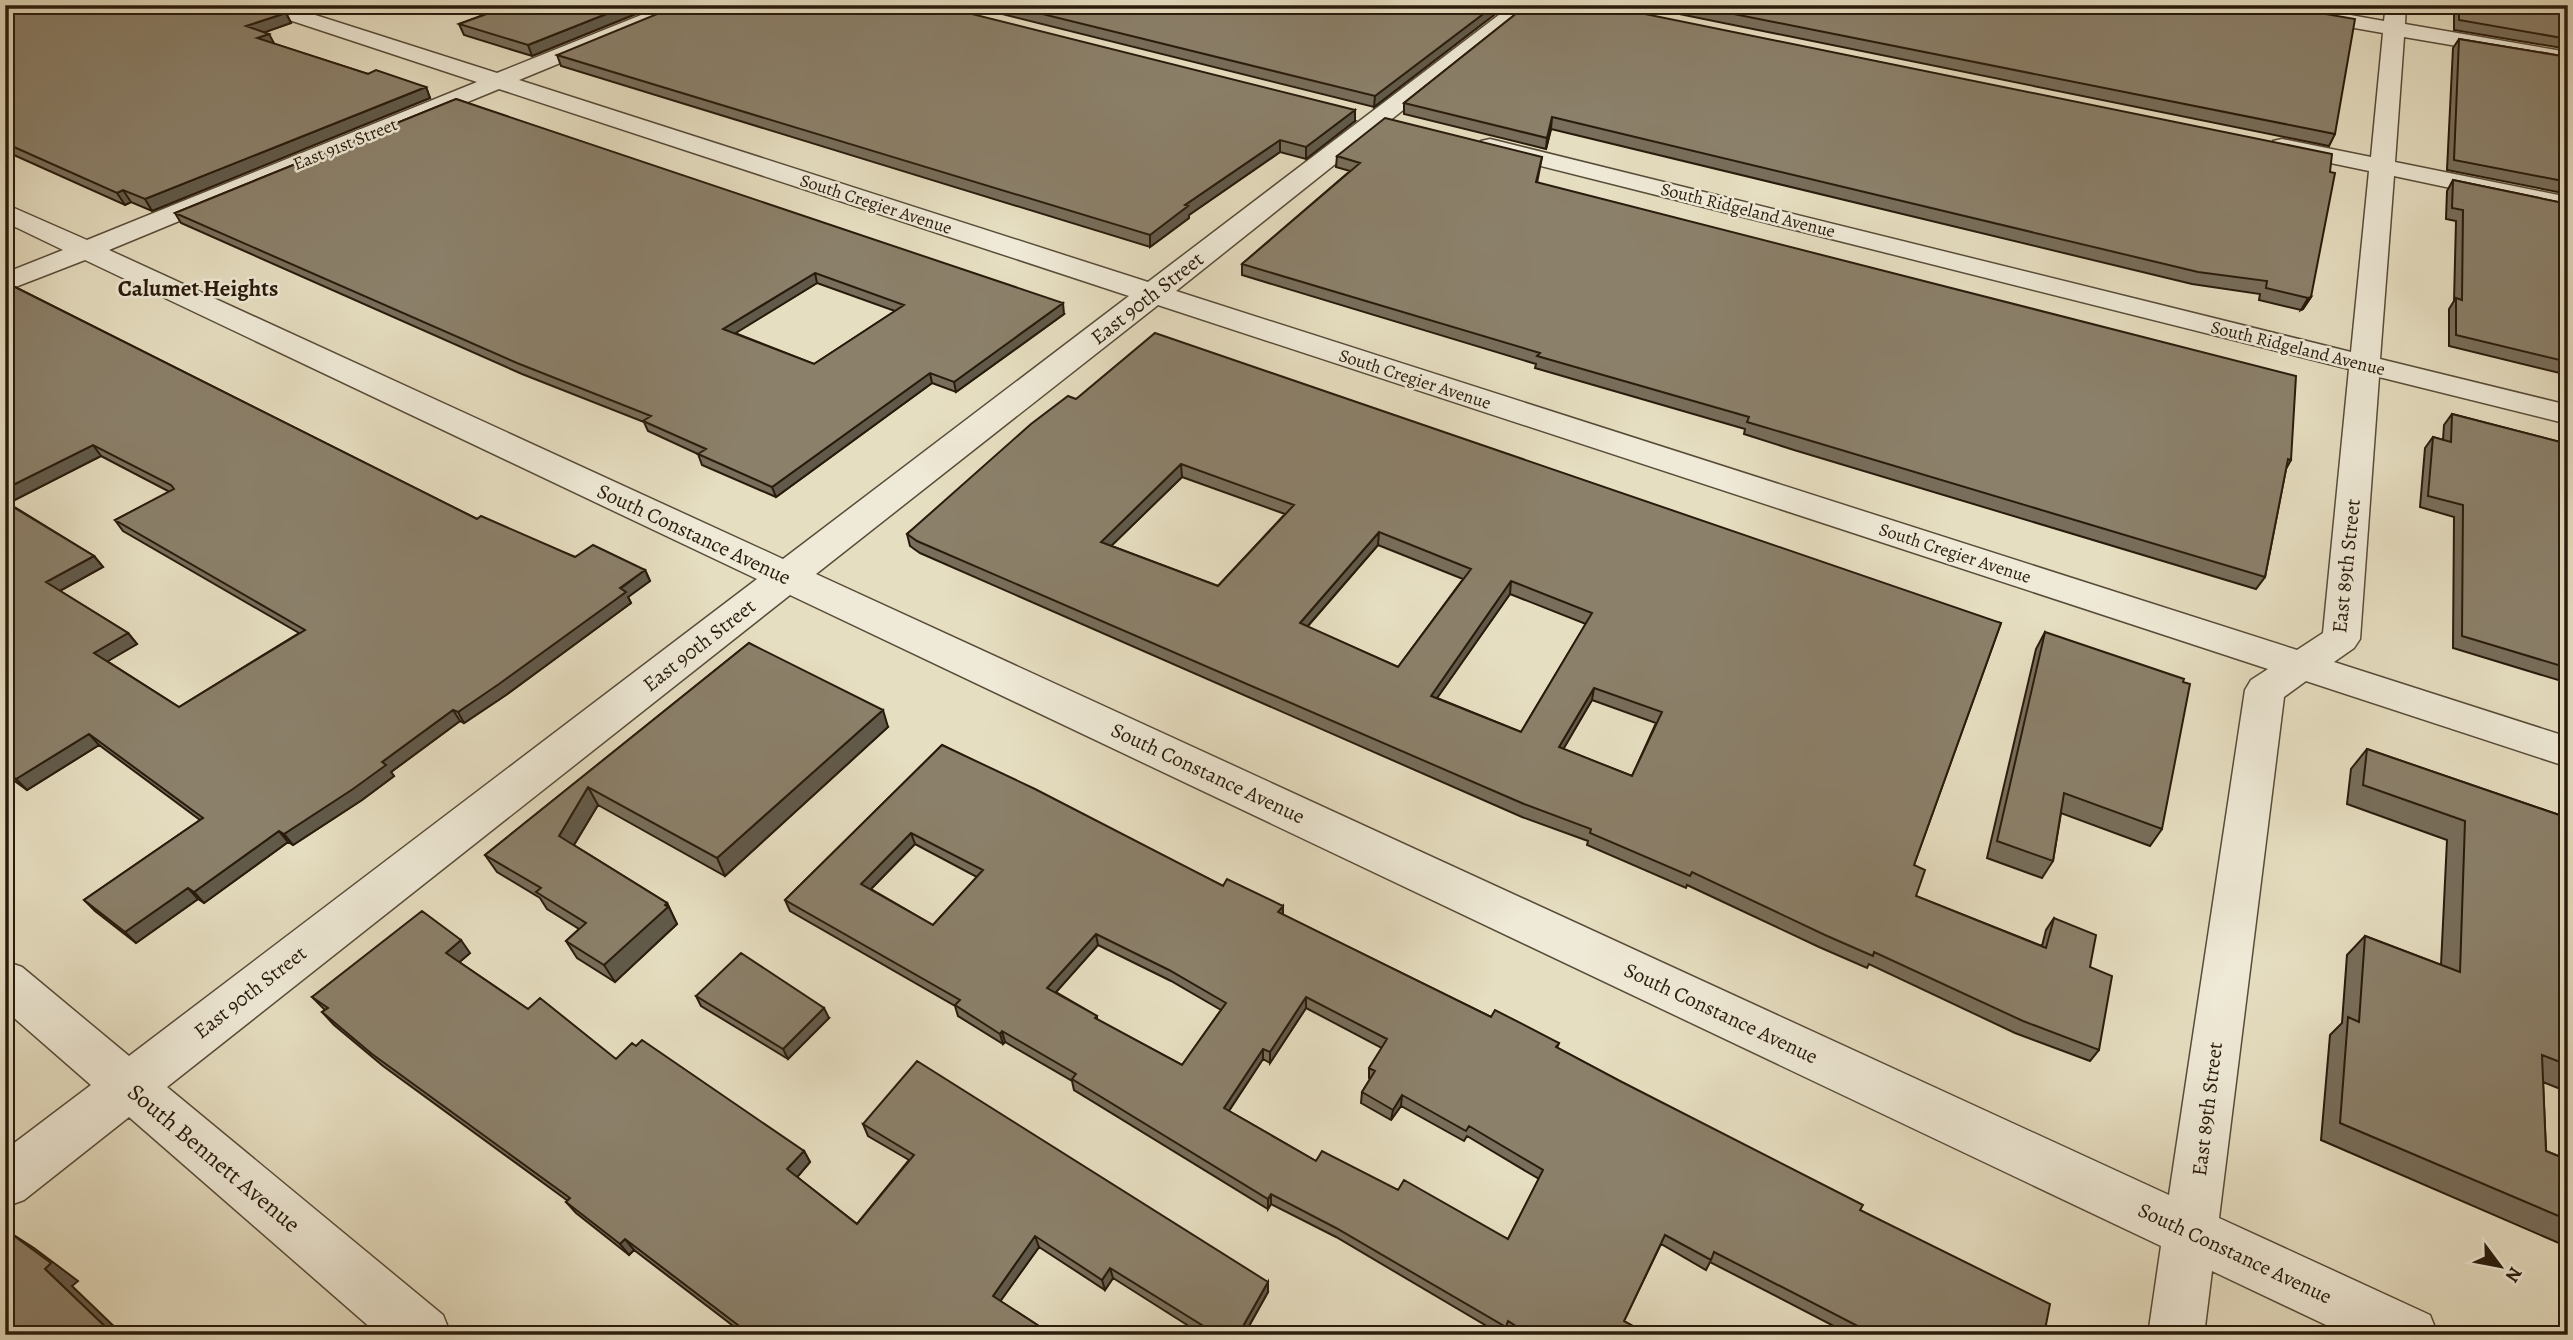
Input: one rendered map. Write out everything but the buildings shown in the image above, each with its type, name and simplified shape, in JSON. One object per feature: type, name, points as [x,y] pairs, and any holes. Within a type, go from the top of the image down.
[{"type":"street","name":"South Cregier Avenue","points":[[263,5],[2568,752]]},
{"type":"street","name":"East 91st Street","points":[[5,283],[684,5]]},
{"type":"street","name":"East 90th Street","points":[[5,1182],[1525,5]]},
{"type":"street","points":[[2257,5],[2395,17],[2568,59]]},
{"type":"street","name":"East 89th Street","points":[[2176,1335],[2265,690],[2342,639],[2395,17]]},
{"type":"street","name":"South Ridgeland Avenue","points":[[1466,140],[2568,415]]},
{"type":"street","points":[[2260,142],[2568,205]]},
{"type":"street","name":"South Constance Avenue","points":[[5,212],[2410,1335]]},
{"type":"street","name":"South Bennett Avenue","points":[[5,981],[423,1335]]},
{"type":"district","name":"Calumet Heights","points":[[198,288]]}]
